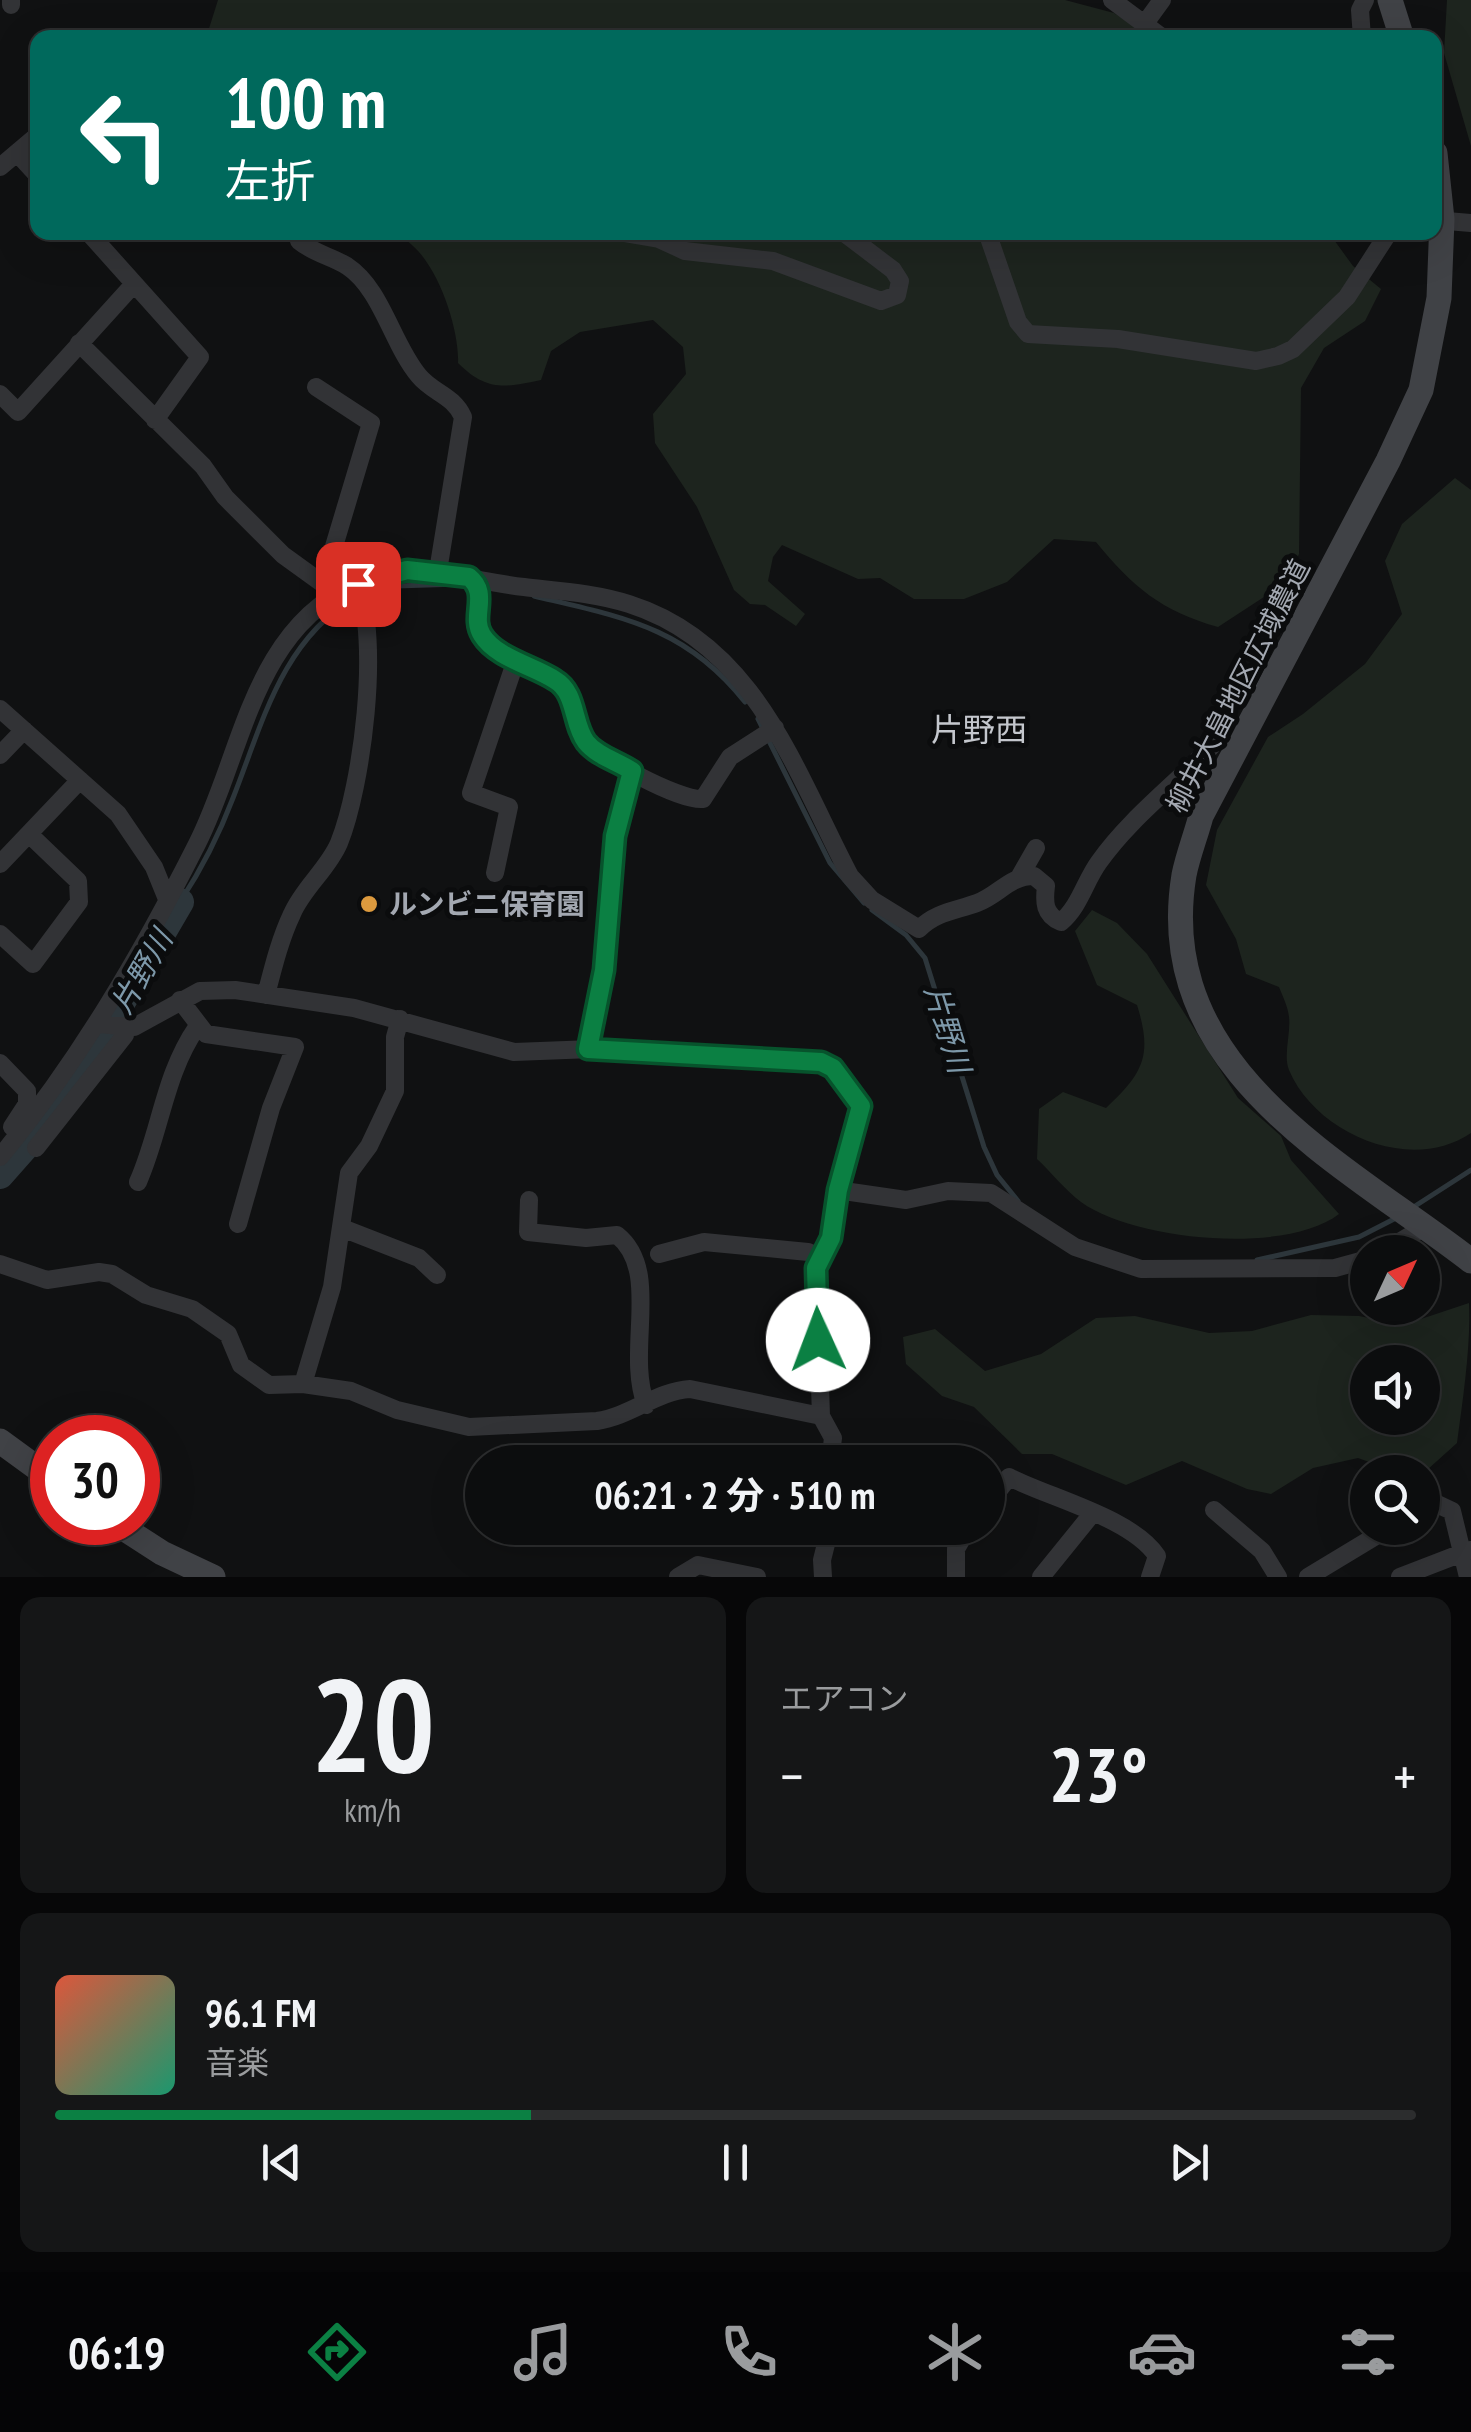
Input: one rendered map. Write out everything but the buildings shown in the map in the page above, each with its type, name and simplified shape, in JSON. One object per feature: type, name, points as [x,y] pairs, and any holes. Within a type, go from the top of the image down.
[{"type":"street","points":[[1112,0],[1154,30]]},
{"type":"street","points":[[1146,22],[1162,0]]},
{"type":"street","points":[[1361,30],[1360,10],[1365,0]]},
{"type":"street","points":[[1390,0],[1399,30]]},
{"type":"street","points":[[0,168],[30,142]]},
{"type":"street","points":[[17,154],[30,168]]},
{"type":"street","points":[[1442,220],[1471,223]]},
{"type":"street","points":[[95,240],[200,357],[156,420]]},
{"type":"street","points":[[300,240],[327,260],[347,266],[363,282],[416,372],[430,387],[456,403],[463,417],[438,572]]},
{"type":"street","points":[[662,240],[685,251],[773,261],[881,301],[897,295],[900,282],[893,270],[854,240]]},
{"type":"street","points":[[990,240],[1018,322],[1028,334],[1118,339],[1256,361],[1293,348],[1316,329],[1347,296],[1384,240]]},
{"type":"street","name":"柳井大畠地区広域農道","points":[[1438,240],[1439,298],[1421,390],[1388,461],[1201,816],[1184,875],[1186,962],[1205,1019],[1239,1076],[1290,1130],[1471,1262]]},
{"type":"street","points":[[0,394],[18,412],[133,285]]},
{"type":"street","points":[[79,343],[283,555],[337,594]]},
{"type":"street","points":[[316,387],[372,423],[332,553],[337,594]]},
{"type":"street","points":[[1,1156],[112,1027],[167,899],[198,842],[262,677],[300,626],[337,594],[360,590],[407,570],[587,594],[659,615],[717,651],[752,690],[850,876],[872,900],[918,929],[954,908],[978,903],[1020,876],[1036,848]]},
{"type":"street","points":[[469,577],[481,597],[479,626],[484,638],[558,681],[566,691],[586,741],[632,771],[697,800],[703,798],[730,757],[770,730]]},
{"type":"street","points":[[266,995],[292,912],[339,842],[365,724],[360,590]]},
{"type":"street","points":[[495,873],[509,807],[471,793],[516,660]]},
{"type":"street","points":[[0,709],[80,780],[139,840],[167,899]]},
{"type":"street","points":[[0,755],[24,730]]},
{"type":"street","points":[[1020,876],[1034,876],[1046,886],[1044,905],[1052,918],[1062,922],[1072,913],[1100,861],[1167,787],[1221,736],[1242,738]]},
{"type":"street","points":[[588,1049],[604,970],[615,836],[632,771]]},
{"type":"street","points":[[0,864],[80,780]]},
{"type":"street","points":[[0,934],[33,964],[79,902],[78,881],[29,834]]},
{"type":"street","points":[[112,1027],[214,988],[314,1000],[400,1019],[499,1050],[588,1049],[796,1058],[833,1068],[861,1106],[838,1190],[831,1238],[818,1258],[821,1416],[833,1438],[832,1445]]},
{"type":"street","points":[[180,1000],[206,1034],[243,1043],[286,1042],[295,1047],[256,1154],[238,1224]]},
{"type":"street","points":[[303,1384],[332,1287],[349,1172],[369,1146],[395,1091],[395,1037],[400,1019]]},
{"type":"street","points":[[36,1148],[74,1105],[125,1035],[112,1027]]},
{"type":"street","points":[[138,1182],[155,1144],[170,1078],[198,1027]]},
{"type":"street","points":[[0,1063],[27,1091],[27,1104],[1,1143],[1,1156]]},
{"type":"street","points":[[838,1190],[906,1200],[948,1191],[991,1193],[1076,1247],[1141,1269],[1336,1268],[1350,1264]]},
{"type":"street","points":[[530,1200],[528,1232],[586,1238],[616,1235],[630,1246],[644,1300],[635,1348],[638,1384],[646,1405]]},
{"type":"street","points":[[1397,1235],[1412,1216]]},
{"type":"street","points":[[342,1228],[419,1258],[436,1275]]},
{"type":"street","points":[[659,1254],[704,1242],[808,1252],[818,1258]]},
{"type":"street","points":[[0,1264],[48,1280],[99,1272],[112,1274],[146,1295],[192,1309],[216,1322],[228,1334],[252,1376],[269,1385],[303,1384],[350,1391],[397,1410],[469,1427],[598,1422],[646,1405],[671,1390],[690,1389],[821,1416]]},
{"type":"street","points":[[0,1441],[30,1463]]},
{"type":"street","points":[[1005,1483],[1009,1478],[1150,1544],[1157,1556],[1150,1577]]},
{"type":"street","points":[[1440,1505],[1452,1511],[1467,1551],[1468,1577]]},
{"type":"street","points":[[1214,1510],[1262,1551],[1278,1577]]},
{"type":"street","points":[[1040,1577],[1092,1514]]},
{"type":"street","points":[[150,1545],[214,1577]]},
{"type":"street","points":[[823,1577],[826,1545]]},
{"type":"street","points":[[956,1577],[958,1545]]},
{"type":"street","points":[[1308,1577],[1361,1545]]},
{"type":"street","points":[[1400,1577],[1467,1551]]},
{"type":"street","points":[[678,1577],[698,1565],[757,1577]]},
{"type":"shaded area","points":[[218,0],[1065,0],[1114,13],[1142,30],[209,30]]},
{"type":"shaded area","points":[[1447,0],[1471,0],[1471,146],[1444,53]]},
{"type":"shaded area","points":[[406,240],[1334,240],[1353,266],[1381,289],[1365,321],[1324,348],[1301,388],[1299,554],[1287,582],[1218,627],[1164,605],[1123,572],[1096,542],[1054,539],[1007,582],[964,599],[914,599],[880,578],[858,579],[782,545],[773,557],[768,581],[805,614],[796,626],[765,605],[750,604],[734,590],[697,507],[655,443],[653,414],[686,374],[683,347],[653,320],[580,332],[551,351],[541,380],[506,386],[487,383],[458,363],[454,329],[441,288],[419,252]]},
{"type":"shaded area","points":[[1455,478],[1471,490],[1471,1133],[1447,1145],[1394,1148],[1343,1129],[1320,1113],[1302,1093],[1287,1064],[1289,1017],[1279,987],[1246,974],[1236,939],[1206,885],[1217,830],[1268,737],[1365,664],[1402,614],[1385,561],[1402,524]]},
{"type":"shaded area","points":[[1092,910],[1117,923],[1147,954],[1238,1098],[1281,1136],[1291,1160],[1339,1214],[1315,1227],[1284,1235],[1248,1239],[1172,1234],[1105,1215],[1081,1202],[1037,1159],[1039,1109],[1063,1092],[1106,1108],[1129,1084],[1144,1051],[1137,1005],[1097,985],[1075,931]]},
{"type":"shaded area","points":[[1469,1303],[1468,1354],[1457,1443],[1440,1458],[1440,1455],[1350,1455],[1350,1460],[1313,1468],[1271,1494],[1247,1489],[1182,1461],[1126,1485],[1052,1454],[1022,1454],[974,1407],[942,1396],[906,1364],[903,1337],[935,1329],[985,1371],[1041,1354],[1096,1318],[1135,1316],[1209,1333],[1252,1331],[1311,1315],[1350,1316],[1350,1325],[1440,1325],[1440,1313]]},
{"type":"waterway","name":"片野川","points":[[365,593],[396,586],[459,584]]},
{"type":"waterway","name":"片野川","points":[[534,596],[624,619],[676,641],[723,677],[745,702]]},
{"type":"waterway","name":"片野川","points":[[180,902],[216,839],[265,713],[292,660],[330,615],[355,597]]},
{"type":"waterway","name":"片野川","points":[[758,719],[830,863],[864,903]]},
{"type":"waterway","name":"片野川","points":[[0,1175],[61,1106],[180,902]]},
{"type":"waterway","name":"片野川","points":[[872,910],[906,935],[925,958],[984,1147],[997,1175],[1018,1201]]},
{"type":"waterway","name":"片野川","points":[[1412,1208],[1471,1170]]},
{"type":"waterway","name":"片野川","points":[[1257,1260],[1359,1237],[1398,1217]]},
{"type":"place","name":"ルンビニ保育園","points":[[369,904]]},
{"type":"district","name":"片野西","points":[[979,730]]},
{"type":"route","points":[[358,584],[407,570],[469,577],[477,583],[481,597],[479,626],[484,638],[520,664],[558,681],[571,700],[578,728],[586,741],[596,752],[632,771],[615,836],[604,970],[597,987],[588,1049],[821,1062],[833,1068],[846,1091],[861,1106],[838,1190],[831,1238],[816,1268],[818,1340]]}]
